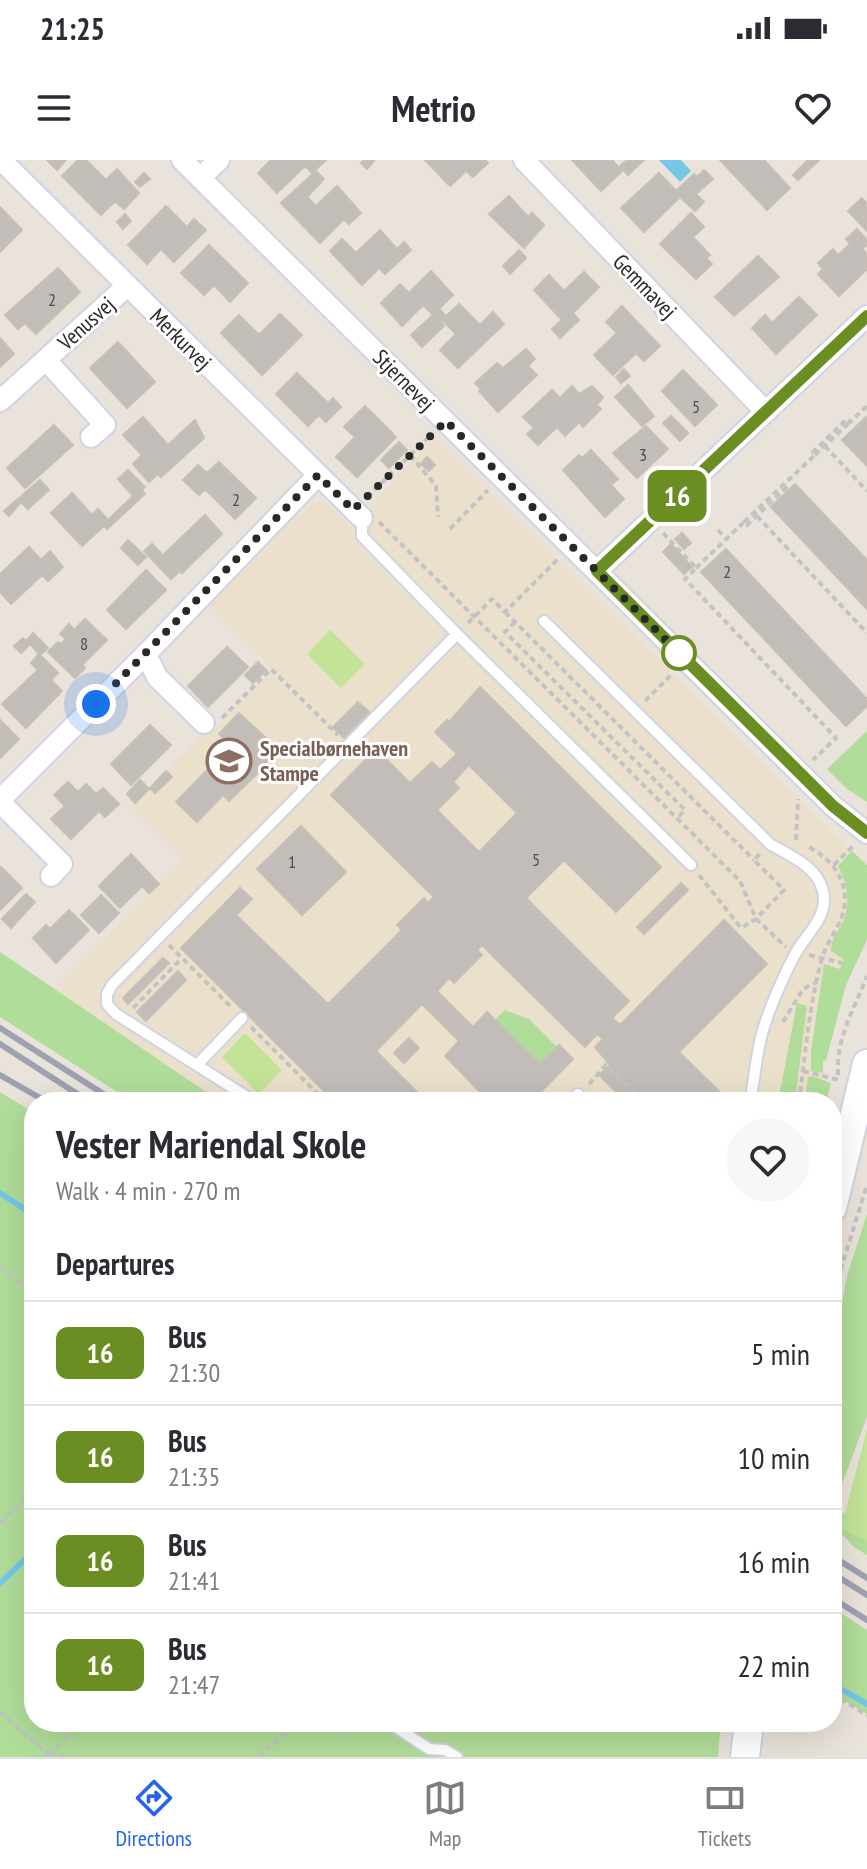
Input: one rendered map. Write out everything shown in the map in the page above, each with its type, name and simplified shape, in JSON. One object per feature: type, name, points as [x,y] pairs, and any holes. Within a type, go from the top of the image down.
[{"type":"main road","points":[[842,1167],[867,1064]]},
{"type":"main road","points":[[745,1757],[748,1732]]},
{"type":"street","name":"Merkurvej","points":[[1,160],[357,514]]},
{"type":"street","name":"Stjernevej","points":[[182,160],[833,806],[866,833]]},
{"type":"street","points":[[200,178],[219,160]]},
{"type":"street","name":"Gemmavej","points":[[524,160],[766,412]]},
{"type":"street","name":"Venusvej","points":[[0,401],[127,286]]},
{"type":"street","points":[[597,571],[867,316]]},
{"type":"street","name":"Venusvej","points":[[46,360],[105,425],[91,437]]},
{"type":"street","points":[[51,876],[62,864],[0,801],[318,475]]},
{"type":"street","points":[[146,654],[157,677],[204,723]]},
{"type":"lane","points":[[357,514],[362,536],[691,865]]},
{"type":"lane","points":[[544,621],[770,844],[808,867],[817,878],[823,892],[823,908],[817,923],[796,952],[763,1029],[752,1092]]},
{"type":"lane","points":[[239,1092],[123,1018],[107,1004],[107,994],[112,985],[457,634]]},
{"type":"lane","points":[[197,1065],[242,1018]]},
{"type":"lane","points":[[403,1732],[429,1749],[445,1750],[457,1757]]},
{"type":"lane","points":[[417,1757],[429,1749]]},
{"type":"path","points":[[796,840],[800,773],[836,738],[685,579],[814,453],[867,406]]},
{"type":"path","points":[[842,414],[848,421]]},
{"type":"path","points":[[446,421],[410,455],[357,514],[377,520],[740,881],[756,919],[780,943],[796,952],[842,963]]},
{"type":"path","points":[[814,453],[825,446],[848,421]]},
{"type":"path","points":[[808,446],[814,453]]},
{"type":"path","points":[[825,446],[867,491]]},
{"type":"path","points":[[410,455],[436,486],[438,517]]},
{"type":"path","points":[[450,529],[501,477]]},
{"type":"path","points":[[744,522],[747,525],[757,516],[786,488],[783,486]]},
{"type":"path","points":[[757,516],[867,633]]},
{"type":"path","points":[[650,520],[696,568]]},
{"type":"path","points":[[718,530],[726,539]]},
{"type":"path","points":[[505,612],[559,557]]},
{"type":"path","points":[[475,617],[492,599],[784,890],[756,919],[741,928],[691,865]]},
{"type":"path","points":[[515,622],[505,632],[685,810],[668,827]]},
{"type":"path","points":[[635,712],[686,660]]},
{"type":"path","points":[[204,723],[211,729],[271,669],[348,745]]},
{"type":"path","points":[[834,866],[866,833]]},
{"type":"path","points":[[754,860],[770,844]]},
{"type":"path","points":[[123,1018],[182,958]]},
{"type":"path","points":[[800,1092],[822,958]]},
{"type":"path","points":[[803,1071],[836,1080],[837,1055],[847,1018],[867,976]]},
{"type":"path","points":[[781,1026],[803,989],[817,982]]},
{"type":"path","points":[[585,1092],[606,1065],[634,1092]]},
{"type":"path","points":[[842,1265],[867,1185]]},
{"type":"path","points":[[0,1267],[24,1286]]},
{"type":"path","points":[[0,1523],[24,1501]]},
{"type":"path","points":[[842,1700],[867,1715]]},
{"type":"path","points":[[0,1712],[50,1755],[65,1757]]},
{"type":"path","points":[[50,1755],[73,1732]]},
{"type":"path","points":[[259,1757],[285,1732]]},
{"type":"shaded area","points":[[434,439],[867,865],[867,940],[846,985],[826,1060],[823,1061],[823,1080],[831,1083],[829,1092],[206,1092],[55,989],[184,859],[131,806],[271,672],[320,721],[323,719],[209,605],[309,505],[324,501],[349,526]]},
{"type":"green space","points":[[330,630],[365,664],[341,688],[307,654]]},
{"type":"green space","points":[[867,731],[867,802],[847,789],[827,769]]},
{"type":"green space","points":[[852,851],[867,865],[867,940],[846,985],[826,1060],[823,1061],[823,1073],[811,1071],[811,1051],[824,964],[840,969],[843,959],[831,951],[831,946],[847,908],[846,886],[838,866]]},
{"type":"green space","points":[[0,952],[206,1092],[117,1092],[0,1017]]},
{"type":"green space","points":[[797,1003],[807,1006],[796,1092],[780,1092]]},
{"type":"green space","points":[[505,1010],[529,1019],[557,1047],[540,1064],[495,1020]]},
{"type":"green space","points":[[245,1033],[282,1070],[261,1092],[257,1092],[222,1057]]},
{"type":"green space","points":[[808,1077],[831,1083],[829,1092],[806,1092]]},
{"type":"green space","points":[[0,1092],[24,1107],[24,1732],[720,1732],[718,1757],[0,1757]]},
{"type":"green space","points":[[867,1214],[867,1417],[842,1484],[842,1303],[847,1276]]},
{"type":"green space","points":[[867,1429],[867,1541],[842,1528]]},
{"type":"green space","points":[[842,1513],[867,1528],[867,1555],[842,1534]]},
{"type":"green space","points":[[842,1614],[867,1630],[867,1714],[842,1700]]},
{"type":"water","points":[[659,160],[681,160],[691,171],[680,182]]},
{"type":"building","points":[[47,160],[66,160],[57,170]]},
{"type":"building","points":[[78,160],[86,160],[106,180],[117,169],[139,193],[124,209],[115,201],[101,215],[62,176]]},
{"type":"building","points":[[271,160],[326,160],[312,173],[305,166],[277,193],[258,173]]},
{"type":"building","points":[[364,160],[374,161],[367,169],[361,163]]},
{"type":"building","points":[[425,160],[485,160],[488,163],[473,177],[466,171],[450,186]]},
{"type":"building","points":[[572,160],[612,160],[622,171],[601,191]]},
{"type":"building","points":[[627,160],[644,160],[628,175],[620,166]]},
{"type":"building","points":[[720,160],[764,160],[790,188],[767,210]]},
{"type":"building","points":[[808,160],[819,160],[798,180],[793,175]]},
{"type":"building","points":[[704,170],[713,179],[696,194],[704,202],[695,211],[680,197],[644,232],[621,208],[659,173],[676,191],[694,174],[697,177]]},
{"type":"building","points":[[316,171],[324,179],[307,197],[316,206],[337,186],[361,213],[349,224],[344,219],[320,243],[281,203]]},
{"type":"building","points":[[144,173],[150,179],[140,187],[135,182]]},
{"type":"building","points":[[509,196],[528,217],[532,213],[544,225],[524,248],[489,214]]},
{"type":"building","points":[[862,198],[867,204],[867,231],[848,211]]},
{"type":"building","points":[[166,206],[187,227],[194,219],[206,230],[174,262],[161,249],[147,264],[128,245]]},
{"type":"building","points":[[0,207],[22,230],[0,252]]},
{"type":"building","points":[[691,213],[704,227],[693,237],[710,255],[706,258],[712,264],[696,279],[660,244]]},
{"type":"building","points":[[125,214],[131,221],[123,229],[117,222]]},
{"type":"building","points":[[857,229],[867,240],[867,245],[862,249],[867,254],[867,269],[839,296],[818,274],[823,269],[818,263],[833,249],[838,255],[850,244],[846,239]]},
{"type":"building","points":[[380,230],[397,249],[404,242],[411,250],[385,274],[379,268],[362,285],[330,251],[342,239],[356,253]]},
{"type":"building","points":[[209,245],[248,283],[230,302],[214,285],[204,295],[181,273]]},
{"type":"building","points":[[519,250],[526,258],[510,274],[503,266]]},
{"type":"building","points":[[758,256],[779,277],[734,316],[715,297]]},
{"type":"building","points":[[58,268],[80,292],[36,334],[25,323],[18,329],[5,315]]},
{"type":"building","points":[[431,271],[453,295],[439,309],[446,316],[440,321],[444,326],[422,347],[411,335],[433,315],[423,305],[402,326],[381,303],[400,284],[409,293]]},
{"type":"building","points":[[584,272],[599,287],[573,313],[579,320],[560,338],[552,329],[562,320],[534,290],[549,275],[564,291]]},
{"type":"building","points":[[799,297],[817,315],[776,354],[752,328],[765,315],[772,323]]},
{"type":"building","points":[[459,304],[480,325],[493,312],[504,324],[458,368],[440,350],[456,334],[442,320]]},
{"type":"building","points":[[622,306],[660,346],[644,361],[636,353],[613,375],[594,355],[617,333],[606,322]]},
{"type":"building","points":[[280,314],[302,335],[262,375],[221,333],[239,315],[259,335]]},
{"type":"building","points":[[0,338],[14,354],[0,367]]},
{"type":"building","points":[[118,342],[155,382],[127,408],[90,368]]},
{"type":"building","points":[[526,349],[535,359],[528,366],[537,375],[498,412],[475,383],[497,363],[503,368]]},
{"type":"building","points":[[624,369],[630,376],[621,383],[616,377]]},
{"type":"building","points":[[683,370],[717,405],[695,426],[662,391]]},
{"type":"building","points":[[297,373],[328,403],[333,398],[341,407],[326,422],[319,415],[308,426],[276,394]]},
{"type":"building","points":[[628,385],[654,416],[642,426],[615,397]]},
{"type":"building","points":[[572,386],[579,394],[592,386],[603,397],[597,405],[601,409],[583,427],[579,422],[565,436],[557,427],[538,445],[527,434],[534,428],[523,417],[552,390],[560,398]]},
{"type":"building","points":[[365,406],[396,437],[357,477],[336,457],[355,437],[344,427]]},
{"type":"building","points":[[671,416],[688,433],[680,441],[663,423]]},
{"type":"building","points":[[143,417],[168,445],[195,420],[204,438],[161,477],[158,474],[149,482],[133,464],[142,455],[123,435]]},
{"type":"building","points":[[867,418],[867,466],[842,440]]},
{"type":"building","points":[[54,425],[73,445],[25,488],[7,468]]},
{"type":"building","points":[[646,426],[668,449],[637,478],[613,453]]},
{"type":"building","points":[[399,442],[407,450],[389,468],[381,460]]},
{"type":"building","points":[[591,450],[618,479],[611,485],[624,499],[605,517],[563,470],[579,455],[582,458]]},
{"type":"building","points":[[427,457],[435,465],[429,471],[421,464]]},
{"type":"building","points":[[219,462],[256,498],[235,519],[205,489],[199,495],[183,480],[198,465],[207,473]]},
{"type":"building","points":[[128,470],[145,487],[142,490],[145,494],[107,529],[104,526],[82,546],[51,513],[72,493],[92,515],[98,509],[108,520],[133,496],[118,479]]},
{"type":"building","points":[[40,480],[49,490],[28,509],[21,502],[9,516],[4,511]]},
{"type":"building","points":[[795,484],[867,560],[867,609],[771,507]]},
{"type":"building","points":[[205,515],[222,534],[182,573],[164,554]]},
{"type":"building","points":[[682,533],[691,543],[684,549],[675,539]]},
{"type":"building","points":[[128,540],[146,557],[138,565],[121,548]]},
{"type":"building","points":[[152,544],[179,572],[171,579],[144,551]]},
{"type":"building","points":[[671,544],[692,567],[684,574],[663,552]]},
{"type":"building","points":[[29,547],[41,560],[50,551],[63,567],[48,581],[42,575],[11,604],[0,592],[0,574]]},
{"type":"building","points":[[726,549],[867,699],[867,706],[846,726],[701,572]]},
{"type":"building","points":[[146,570],[166,590],[126,629],[107,610]]},
{"type":"building","points":[[85,619],[107,640],[82,665],[85,668],[75,678],[48,652],[66,639],[60,634],[69,624],[74,630]]},
{"type":"building","points":[[33,633],[48,648],[40,655],[58,673],[51,680],[62,691],[26,728],[2,704],[38,670],[31,663],[39,654],[30,644],[21,653],[14,646],[23,638],[26,641]]},
{"type":"building","points":[[227,647],[248,667],[208,707],[188,686]]},
{"type":"building","points":[[258,662],[266,670],[253,683],[245,675]]},
{"type":"building","points":[[480,687],[661,867],[616,912],[564,860],[526,898],[629,1001],[612,1018],[620,1025],[724,920],[767,964],[679,1052],[720,1092],[617,1092],[599,1075],[610,1065],[595,1047],[603,1039],[597,1034],[585,1047],[482,945],[477,950],[482,955],[454,983],[449,978],[437,991],[473,1027],[487,1012],[540,1064],[559,1045],[573,1059],[541,1092],[480,1092],[445,1056],[459,1041],[422,1004],[376,1051],[417,1092],[325,1092],[181,948],[240,888],[252,899],[236,915],[328,1004],[402,930],[397,925],[424,898],[428,903],[434,897],[331,795],[376,749],[410,783],[432,762],[440,770],[457,754],[435,732],[447,720],[449,722]],"holes":[[[469,765],[517,813],[479,852],[437,810],[459,788],[453,782]]]},
{"type":"building","points":[[358,702],[369,712],[344,738],[333,727]]},
{"type":"building","points":[[239,713],[280,751],[229,801],[223,795],[197,822],[176,802],[209,768],[212,772],[219,765],[213,760],[223,749],[228,755],[235,749],[219,734]]},
{"type":"building","points":[[0,720],[19,739],[0,758]]},
{"type":"building","points":[[150,725],[171,745],[131,785],[111,764]]},
{"type":"building","points":[[166,771],[172,777],[155,793],[150,788]]},
{"type":"building","points":[[140,780],[149,789],[135,803],[127,794]]},
{"type":"building","points":[[68,782],[78,792],[86,784],[96,794],[103,788],[119,804],[105,817],[99,811],[71,839],[51,819],[65,806],[54,795]]},
{"type":"building","points":[[301,826],[346,872],[302,915],[257,869]]},
{"type":"building","points":[[131,854],[159,884],[149,893],[142,886],[120,908],[99,886]]},
{"type":"building","points":[[0,869],[22,888],[0,910]]},
{"type":"building","points":[[681,883],[688,890],[644,934],[637,927]]},
{"type":"building","points":[[26,894],[35,902],[11,928],[2,919]]},
{"type":"building","points":[[101,895],[119,913],[99,933],[81,915]]},
{"type":"building","points":[[69,910],[89,930],[56,963],[33,938],[46,925],[50,929]]},
{"type":"building","points":[[163,958],[169,963],[128,1004],[123,998]]},
{"type":"building","points":[[178,971],[186,980],[146,1021],[137,1012]]},
{"type":"building","points":[[409,1038],[419,1048],[404,1063],[394,1053]]},
{"type":"waterway","points":[[0,1193],[24,1209]]},
{"type":"waterway","points":[[0,1583],[24,1560]]},
{"type":"waterway","points":[[842,1690],[867,1704]]},
{"type":"railway","points":[[0,1028],[100,1092]]},
{"type":"railway","points":[[0,1044],[74,1092]]},
{"type":"railway","points":[[0,1075],[30,1092]]},
{"type":"railway","points":[[842,1562],[867,1578]]},
{"type":"railway","points":[[842,1579],[867,1595]]},
{"type":"railway","points":[[842,1604],[867,1620]]},
{"type":"bus line","name":"16","points":[[867,316],[597,571],[833,806],[867,833]]},
{"type":"place","name":"Specialbørnehaven Stampe","points":[[229,761]]},
{"type":"route","points":[[96,704],[318,475],[353,510],[446,421],[682,656],[679,653]]}]
